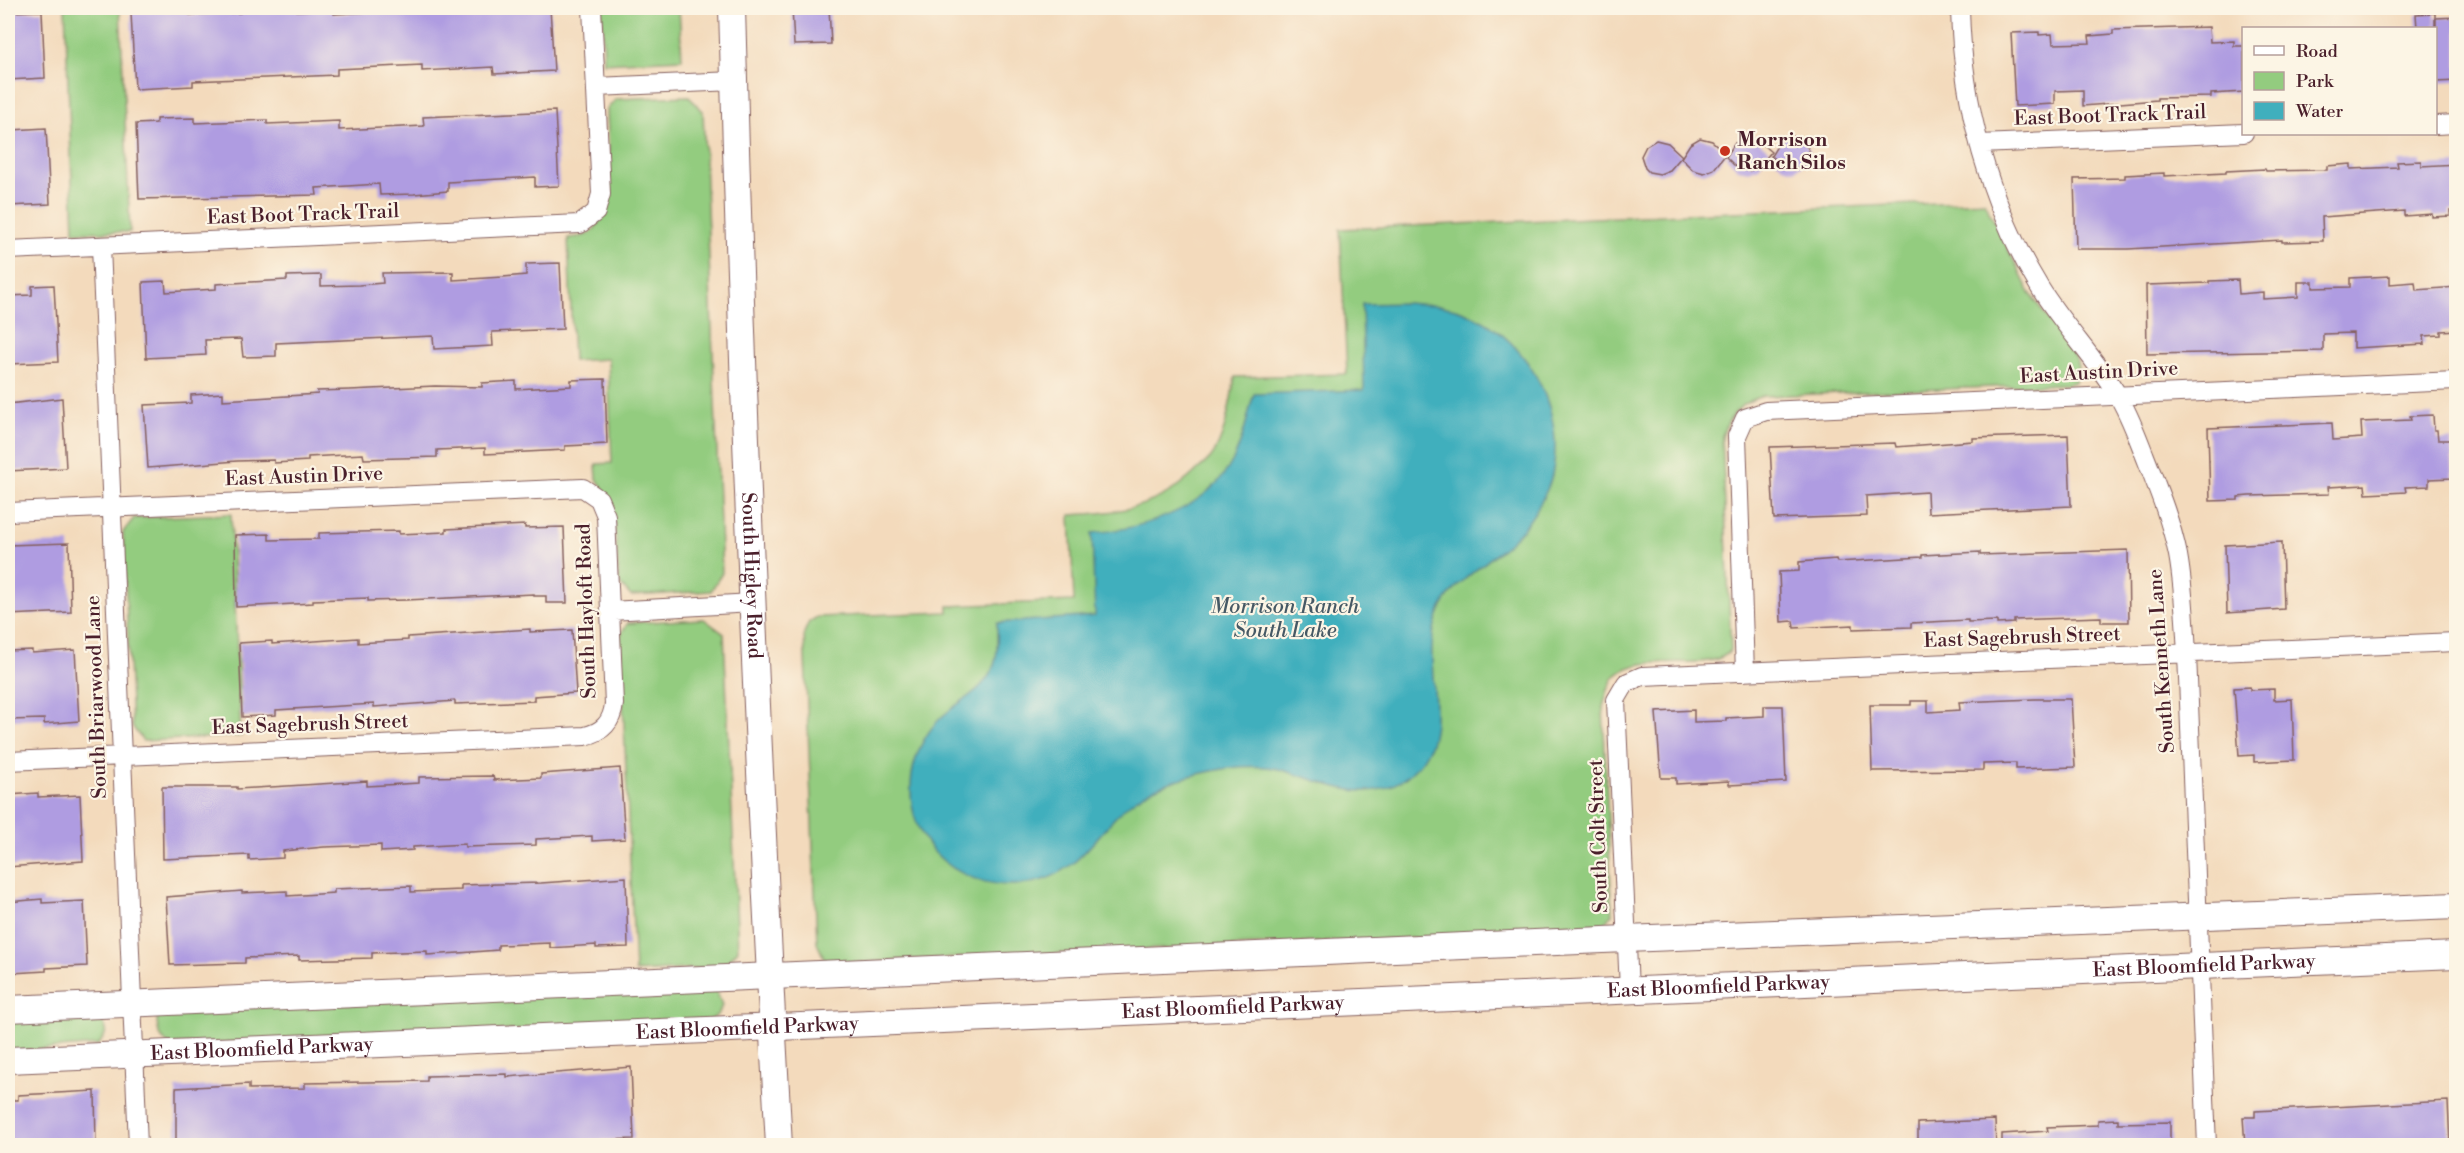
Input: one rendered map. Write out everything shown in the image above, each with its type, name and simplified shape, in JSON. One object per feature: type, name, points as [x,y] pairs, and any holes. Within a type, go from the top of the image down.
[{"type":"street","points":[[592,8],[596,87],[734,81]]},
{"type":"street","name":"South Higley Road","points":[[732,8],[753,603],[779,1146]]},
{"type":"street","name":"South Kenneth Lane","points":[[1960,8],[1964,65],[1979,144],[2017,243],[2040,287],[2118,395],[2151,473],[2175,543],[2184,591],[2207,1146]]},
{"type":"street","name":"East Boot Track Trail","points":[[8,250],[580,224],[596,213],[601,194],[596,87]]},
{"type":"street","points":[[2437,125],[2457,124]]},
{"type":"street","name":"East Boot Track Trail","points":[[1979,144],[2242,133]]},
{"type":"street","name":"South Briarwood Lane","points":[[101,246],[138,1146]]},
{"type":"street","name":"East Austin Drive","points":[[1745,672],[1737,436],[1745,418],[1766,411],[2457,381]]},
{"type":"street","name":"East Austin Drive","points":[[8,512],[574,487],[584,488],[599,499]]},
{"type":"street","name":"South Hayloft Road","points":[[599,499],[606,516],[614,704],[609,723]]},
{"type":"street","points":[[610,611],[753,603]]},
{"type":"street","name":"East Sagebrush Street","points":[[1626,683],[1642,676],[2457,642]]},
{"type":"street","name":"South Colt Street","points":[[1626,683],[1616,700],[1629,990]]},
{"type":"street","name":"East Sagebrush Street","points":[[8,761],[585,736],[603,729],[609,723]]},
{"type":"street","points":[[8,1009],[1626,939],[2457,906]]},
{"type":"street","name":"East Bloomfield Parkway","points":[[8,1060],[2457,956]]},
{"type":"green space","points":[[65,8],[120,8],[130,232],[74,232]]},
{"type":"green space","points":[[602,8],[679,8],[682,59],[604,63]]},
{"type":"green space","points":[[688,96],[703,111],[722,573],[711,591],[631,596],[619,583],[613,503],[597,479],[596,464],[612,463],[608,359],[573,361],[568,238],[586,235],[596,227],[603,213],[609,178],[607,109],[616,99]]},
{"type":"green space","points":[[1984,201],[2030,293],[2076,359],[2078,367],[2075,382],[1763,396],[1748,402],[1737,410],[1722,436],[1731,650],[1722,657],[1709,661],[1659,662],[1627,668],[1615,676],[1611,683],[1603,707],[1612,914],[1601,930],[839,963],[825,960],[817,943],[804,633],[809,622],[817,617],[948,612],[948,606],[1074,601],[1070,515],[1121,510],[1136,506],[1166,494],[1180,485],[1211,457],[1216,449],[1227,419],[1235,377],[1347,374],[1340,229]]},
{"type":"green space","points":[[231,514],[241,736],[143,741],[132,726],[123,532],[134,518]]},
{"type":"green space","points":[[704,619],[724,634],[738,950],[723,967],[635,972],[620,635],[628,623]]},
{"type":"green space","points":[[716,990],[722,1005],[719,1013],[709,1022],[171,1045],[161,1037],[157,1022],[157,1017],[169,1009]]},
{"type":"green space","points":[[91,1014],[101,1020],[106,1031],[98,1045],[8,1052],[8,1017]]},
{"type":"water","name":"Morrison Ranch South Lake","points":[[1407,303],[1462,311],[1491,326],[1511,343],[1527,362],[1540,385],[1550,409],[1554,435],[1554,460],[1549,485],[1534,513],[1517,535],[1454,590],[1444,603],[1437,618],[1432,659],[1435,720],[1432,739],[1425,757],[1411,773],[1396,783],[1381,789],[1365,791],[1333,786],[1278,769],[1250,766],[1205,772],[1180,779],[1157,787],[1136,799],[1118,814],[1071,865],[1051,877],[1030,883],[1007,885],[984,882],[963,874],[944,861],[928,845],[917,824],[911,792],[915,761],[928,733],[938,721],[987,679],[997,655],[997,623],[1095,616],[1092,533],[1132,527],[1152,521],[1191,504],[1208,492],[1222,477],[1237,452],[1254,394],[1364,390],[1362,304]]},
{"type":"building","points":[[239,8],[297,8],[297,11],[334,9],[334,14],[371,12],[371,8],[550,8],[554,71],[494,74],[493,67],[422,71],[422,65],[337,69],[337,75],[193,81],[193,86],[135,89],[131,13],[190,9],[190,15],[240,13]]},
{"type":"building","points":[[792,8],[829,8],[831,44],[794,45]]},
{"type":"building","points":[[42,11],[45,78],[8,80],[8,12]]},
{"type":"building","points":[[2435,13],[2435,27],[2417,27],[2416,14]]},
{"type":"building","points":[[2457,17],[2457,81],[2437,82],[2436,18]]},
{"type":"building","points":[[2209,27],[2210,42],[2234,41],[2234,46],[2242,46],[2242,92],[2211,94],[2211,97],[2157,98],[2157,100],[2083,106],[2083,90],[2055,91],[2055,104],[2015,106],[2011,33],[2052,34],[2053,44],[2090,43],[2089,36],[2113,34],[2113,30]]},
{"type":"building","points":[[555,111],[559,186],[535,187],[535,177],[448,182],[448,191],[414,194],[380,195],[379,184],[316,188],[317,195],[139,199],[136,124],[156,123],[156,119],[195,118],[195,123],[267,120],[267,124],[339,121],[339,130],[424,126],[423,117]]},
{"type":"building","points":[[46,128],[50,204],[8,206],[8,149],[13,149],[12,130]]},
{"type":"building","points":[[1791,136],[1802,138],[1810,152],[1808,162],[1794,170],[1783,167],[1771,156],[1780,141]]},
{"type":"building","points":[[1745,137],[1757,140],[1771,152],[1759,167],[1749,171],[1738,169],[1726,157],[1735,143]]},
{"type":"building","points":[[1700,138],[1712,141],[1726,154],[1714,169],[1704,173],[1693,170],[1681,158],[1690,144]]},
{"type":"building","points":[[1656,140],[1668,143],[1682,156],[1670,170],[1660,174],[1649,172],[1641,156],[1646,146]]},
{"type":"building","points":[[2421,161],[2421,166],[2457,164],[2457,210],[2450,211],[2450,216],[2432,217],[2432,214],[2404,216],[2404,211],[2322,217],[2323,241],[2282,242],[2282,240],[2128,249],[2076,249],[2074,179],[2125,178],[2125,175],[2164,173],[2164,176],[2226,173],[2226,171],[2265,169],[2266,171],[2327,170],[2327,166],[2351,164],[2351,169],[2398,167],[2397,162]]},
{"type":"building","points":[[560,263],[563,329],[492,332],[493,346],[434,349],[433,336],[276,343],[276,356],[243,357],[241,339],[205,340],[206,355],[146,358],[143,282],[165,281],[166,292],[216,289],[216,284],[287,280],[287,276],[321,275],[321,286],[359,285],[383,283],[382,273],[453,272],[453,280],[526,275],[526,264]]},
{"type":"building","points":[[2390,276],[2390,284],[2415,282],[2416,290],[2457,287],[2457,330],[2441,331],[2441,335],[2424,336],[2425,344],[2353,348],[2353,333],[2323,334],[2323,351],[2147,354],[2146,285],[2238,280],[2239,294],[2263,292],[2263,299],[2298,297],[2298,282],[2313,282],[2313,288],[2350,287],[2350,278]]},
{"type":"building","points":[[54,285],[58,362],[8,364],[8,296],[32,295],[32,286]]},
{"type":"building","points":[[605,379],[607,444],[565,446],[565,450],[485,454],[485,448],[437,450],[437,457],[364,459],[363,454],[308,457],[308,461],[274,463],[274,460],[237,461],[148,468],[144,405],[191,403],[191,395],[223,393],[223,400],[318,394],[317,391],[435,386],[482,387],[482,383],[516,381],[516,389],[571,386],[571,380]]},
{"type":"building","points":[[62,398],[66,468],[8,471],[8,404]]},
{"type":"building","points":[[2433,415],[2434,430],[2437,430],[2438,440],[2451,440],[2453,478],[2429,479],[2429,486],[2405,487],[2406,492],[2366,494],[2365,485],[2328,487],[2329,494],[2249,496],[2238,497],[2238,500],[2210,501],[2208,428],[2332,423],[2333,440],[2362,438],[2361,422],[2411,420],[2410,416]]},
{"type":"building","points":[[2068,435],[2071,506],[1928,513],[1927,492],[1866,496],[1867,516],[1774,519],[1770,447],[1895,443],[1896,447],[1973,441],[1973,438]]},
{"type":"building","points":[[525,525],[525,528],[564,527],[567,603],[546,603],[546,596],[534,596],[534,594],[406,600],[368,601],[368,598],[313,600],[313,603],[236,607],[235,535],[269,534],[269,540],[319,539],[319,533],[399,531],[399,534]]},
{"type":"building","points":[[2282,542],[2284,609],[2227,613],[2225,545]]},
{"type":"building","points":[[69,543],[71,612],[8,615],[8,545]]},
{"type":"building","points":[[2128,550],[2129,622],[2101,622],[2101,617],[2014,620],[2014,623],[1997,624],[1997,621],[1968,622],[1968,620],[1911,623],[1911,627],[1853,629],[1853,625],[1794,628],[1793,621],[1781,622],[1779,572],[1799,571],[1799,562],[1836,559],[1837,562],[1980,552],[1980,555]]},
{"type":"building","points":[[530,629],[530,632],[572,630],[576,693],[534,696],[534,701],[455,704],[455,701],[374,707],[374,704],[276,710],[276,715],[242,717],[239,643],[272,641],[272,644],[358,638],[358,643],[408,640],[408,637]]},
{"type":"building","points":[[32,650],[32,653],[75,650],[79,721],[44,724],[44,719],[8,720],[8,651]]},
{"type":"building","points":[[2250,687],[2250,690],[2274,689],[2274,700],[2292,699],[2294,760],[2254,762],[2254,755],[2239,756],[2234,688]]},
{"type":"building","points":[[2071,699],[2075,767],[2016,769],[2016,763],[1983,764],[1983,770],[1872,771],[1870,705],[1911,705],[1911,701],[1928,701],[1928,712],[1960,710],[1959,702]]},
{"type":"building","points":[[1764,706],[1783,706],[1786,782],[1729,785],[1729,781],[1676,784],[1676,778],[1661,778],[1656,712],[1694,710],[1694,722],[1726,721],[1726,718],[1764,716]]},
{"type":"building","points":[[620,768],[625,839],[592,841],[592,836],[536,839],[536,845],[465,847],[465,844],[413,847],[413,850],[381,852],[381,845],[324,847],[283,851],[283,858],[249,860],[249,855],[163,859],[162,787],[237,787],[237,789],[367,781],[367,786],[419,783],[419,777],[493,776],[494,780],[541,778],[541,774]]},
{"type":"building","points":[[38,793],[38,797],[80,795],[83,861],[8,867],[8,795]]},
{"type":"building","points":[[626,877],[628,947],[596,948],[596,945],[550,948],[550,943],[498,945],[498,950],[427,955],[427,951],[372,953],[372,958],[299,960],[299,956],[245,958],[245,963],[170,965],[166,897],[242,891],[242,893],[287,891],[287,896],[334,893],[334,889],[411,886],[411,892],[461,890],[461,885],[541,883]]},
{"type":"building","points":[[42,899],[42,903],[84,901],[87,966],[46,968],[46,971],[12,973],[8,902]]},
{"type":"building","points":[[631,1067],[634,1139],[549,1142],[550,1146],[515,1146],[515,1142],[466,1146],[176,1146],[176,1088],[249,1084],[249,1089],[305,1088],[305,1083],[427,1081],[427,1076],[507,1074],[507,1077]]},
{"type":"building","points":[[95,1091],[96,1146],[8,1146],[8,1100],[18,1100],[18,1095]]},
{"type":"building","points":[[2448,1101],[2450,1146],[2245,1146],[2243,1117],[2255,1117],[2255,1111]]},
{"type":"building","points":[[2118,1119],[2118,1123],[2170,1122],[2170,1146],[2002,1146],[2002,1134],[2048,1131],[2047,1127],[2098,1125],[2098,1120]]},
{"type":"building","points":[[1995,1120],[1996,1146],[1918,1146],[1918,1123]]},
{"type":"place","name":"Morrison Ranch Silos","points":[[1725,151]]}]
